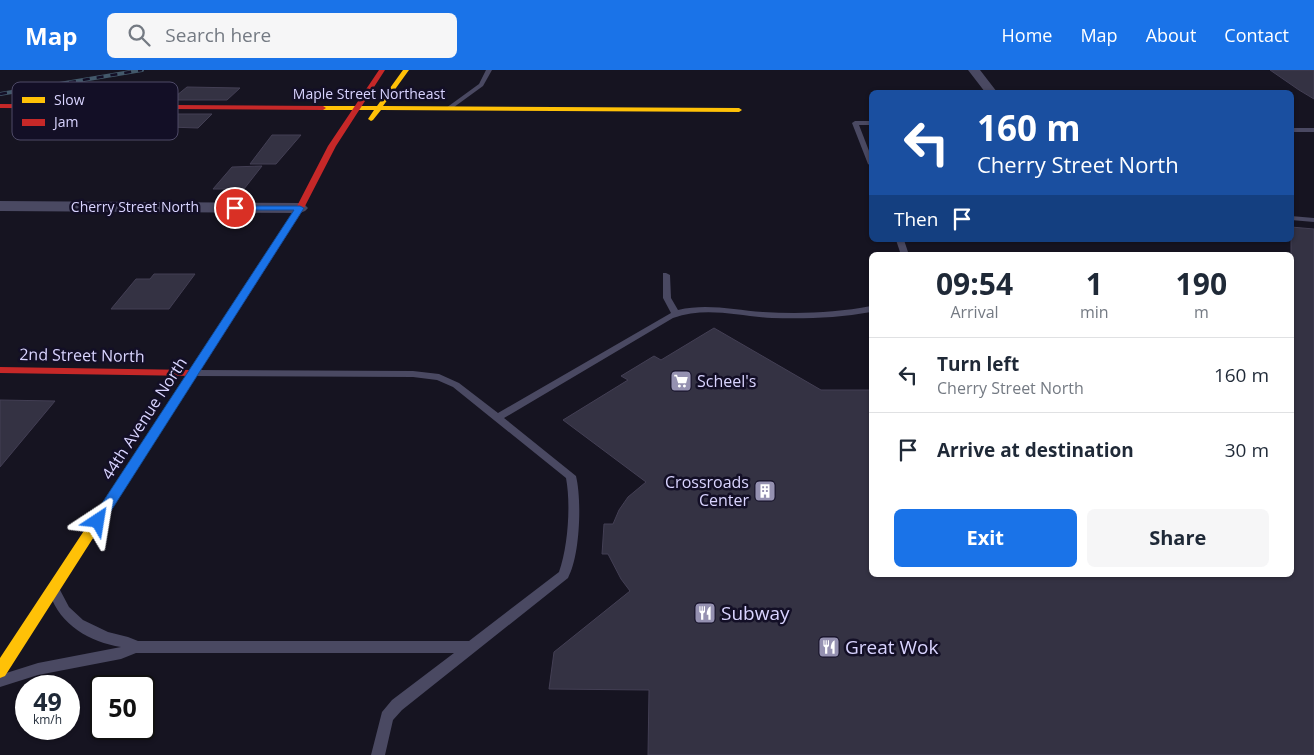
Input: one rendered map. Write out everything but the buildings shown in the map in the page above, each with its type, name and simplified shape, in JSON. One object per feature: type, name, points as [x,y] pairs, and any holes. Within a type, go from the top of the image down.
[{"type":"main road","name":"44th Avenue North","points":[[0,671],[300,208],[332,146],[382,70]]},
{"type":"main road","points":[[363,131],[406,70]]},
{"type":"main road","points":[[391,92],[410,70]]},
{"type":"main road","name":"Maple Street Northeast","points":[[178,108],[739,110]]},
{"type":"main road","name":"44th Avenue North","points":[[300,208],[332,172]]},
{"type":"main road","name":"2nd Street North","points":[[0,370],[193,373]]},
{"type":"street","points":[[974,70],[989,90]]},
{"type":"street","name":"Cherry Street North","points":[[0,206],[300,208]]},
{"type":"lane","points":[[448,109],[481,85],[489,70]]},
{"type":"lane","points":[[869,123],[855,123],[869,159]]},
{"type":"lane","points":[[1294,130],[1314,130]]},
{"type":"lane","points":[[1294,218],[1314,220]]},
{"type":"lane","points":[[666,275],[667,298],[676,313]]},
{"type":"lane","points":[[497,418],[676,313],[691,309],[709,309],[771,315],[822,315],[869,309]]},
{"type":"lane","points":[[193,373],[423,374],[439,377],[456,385],[571,476],[574,488],[570,554],[567,570],[557,582],[470,647],[391,711],[387,717],[378,755]]},
{"type":"lane","points":[[55,587],[59,604],[75,622],[103,636],[130,642],[136,647]]},
{"type":"lane","points":[[0,681],[38,669],[120,653],[136,647],[470,647]]},
{"type":"railway","points":[[71,82],[142,70]]},
{"type":"railway","points":[[0,94],[12,92]]},
{"type":"traffic: slow","points":[[371,119],[406,70]]},
{"type":"traffic: slow","points":[[323,108],[739,110]]},
{"type":"traffic: slow","points":[[0,671],[205,355]]},
{"type":"traffic: jam","points":[[205,355],[300,208],[332,146],[382,70]]},
{"type":"traffic: jam","points":[[0,106],[12,106]]},
{"type":"traffic: jam","points":[[178,107],[323,108]]},
{"type":"traffic: jam","points":[[0,370],[193,373]]},
{"type":"place","name":"Scheel's","points":[[681,381]]},
{"type":"place","name":"Crossroads Center","points":[[765,491]]},
{"type":"place","name":"Subway","points":[[705,613]]},
{"type":"place","name":"Great Wok","points":[[829,647]]},
{"type":"route","points":[[98,521],[300,208],[235,208]]}]
